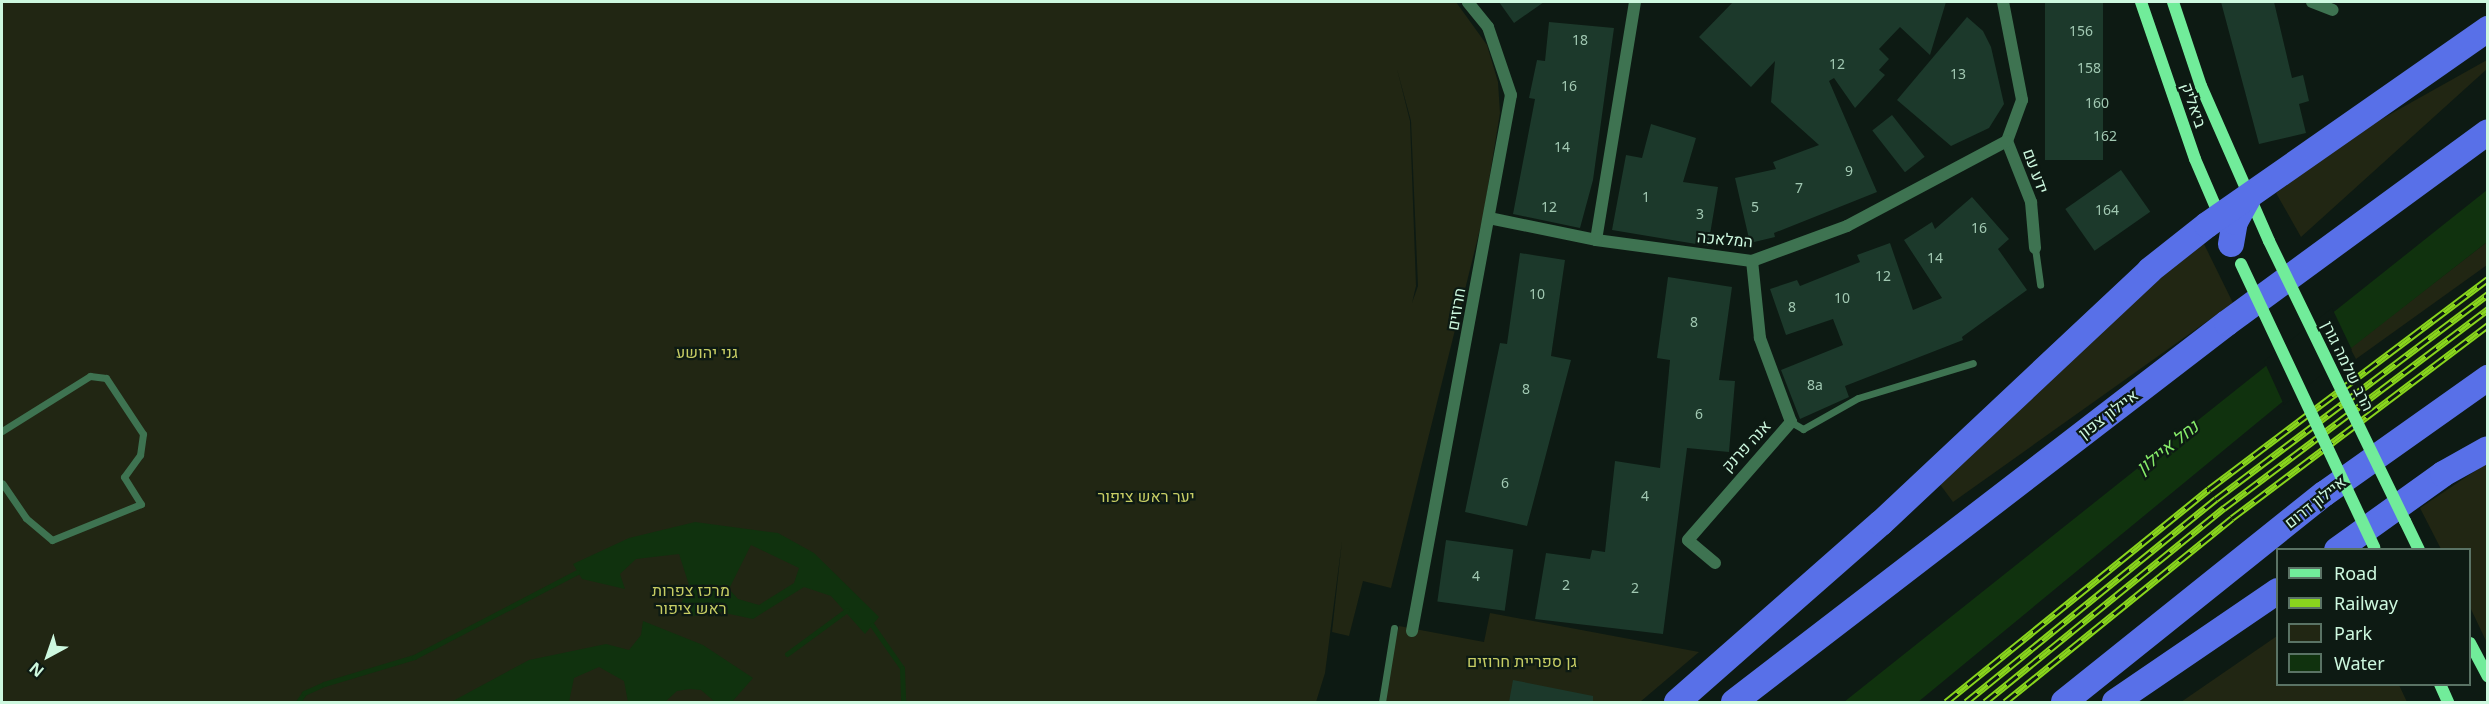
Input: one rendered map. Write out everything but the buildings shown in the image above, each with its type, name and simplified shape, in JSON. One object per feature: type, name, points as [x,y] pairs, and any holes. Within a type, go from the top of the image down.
[{"type":"highway","points":[[1677,702],[1881,523],[2150,270],[2219,217],[2487,29]]},
{"type":"highway","name":"איילון צפון","points":[[1734,702],[2199,344],[2487,132]]},
{"type":"highway","points":[[2236,254],[2235,222],[2250,196]]},
{"type":"highway","name":"איילון דרום","points":[[2064,702],[2324,494],[2487,378]]},
{"type":"highway","points":[[2338,548],[2443,474],[2487,449]]},
{"type":"highway","points":[[2115,702],[2276,592]]},
{"type":"main road","name":"ביאליק","points":[[2141,2],[2195,159],[2219,217]]},
{"type":"main road","name":"ביאליק","points":[[2173,2],[2201,86],[2250,196]]},
{"type":"main road","name":"הרב שלמה גורן","points":[[2250,196],[2269,241],[2418,548]]},
{"type":"main road","points":[[2219,217],[2374,548]]},
{"type":"main road","points":[[2471,647],[2487,677]]},
{"type":"main road","points":[[2441,686],[2448,702]]},
{"type":"street","name":"חרוזים","points":[[1412,631],[1511,95],[1488,27],[1468,2]]},
{"type":"street","points":[[1596,240],[1635,2]]},
{"type":"street","name":"ידע עם","points":[[2003,2],[2022,100],[2007,141],[2031,202],[2035,248]]},
{"type":"street","points":[[2312,2],[2333,10]]},
{"type":"street","name":"המלאכה","points":[[1489,218],[1596,240],[1752,261],[1846,226],[2007,141]]},
{"type":"street","name":"אנה פרנק","points":[[1715,563],[1688,540],[1791,422],[1760,338],[1752,261]]},
{"type":"lane","points":[[2035,248],[2040,285]]},
{"type":"lane","points":[[1791,422],[1803,429],[1858,398],[1973,363]]},
{"type":"lane","points":[[2,431],[90,376],[105,378],[115,390],[140,425],[143,445],[124,477],[141,504],[52,540],[26,518],[2,483]]},
{"type":"lane","points":[[1382,702],[1394,628]]},
{"type":"green space","name":"גני יהושע","points":[[2,2],[1456,2],[1487,45],[1498,82],[1500,113],[1483,217],[1391,588],[1363,581],[1349,636],[1332,632],[1342,541],[1325,673],[1316,702],[2,702]],"holes":[[[1397,69],[1411,121],[1418,286],[1412,303],[1416,286],[1410,121]]]},
{"type":"green space","points":[[2487,60],[2487,69],[2301,237],[2276,193],[2355,134]]},
{"type":"green space","points":[[2487,242],[2487,265],[2356,359],[2350,348]]},
{"type":"green space","points":[[2204,244],[2233,303],[1953,502],[1939,483],[2155,280]]},
{"type":"green space","points":[[2487,463],[2487,643],[2471,609],[2471,548],[2440,548],[2420,508]]},
{"type":"green space","name":"גן ספריית חרוזים","points":[[1490,613],[1699,652],[1640,702],[1380,702],[1399,626],[1484,642]]},
{"type":"green space","points":[[2276,637],[2276,686],[2399,686],[2407,702],[2181,702]]},
{"type":"water","name":"נחל איילון","points":[[2487,190],[2487,242],[2281,403],[1918,702],[1844,702]]},
{"type":"water","points":[[695,522],[778,533],[814,553],[879,617],[865,634],[831,596],[804,587],[753,619],[720,612],[694,616],[681,604],[689,585],[679,554],[636,559],[620,574],[625,589],[582,579],[573,564],[629,538]],"holes":[[[751,545],[799,568],[794,583],[759,605],[738,599],[729,589]]]},
{"type":"water","points":[[643,621],[703,645],[753,678],[732,702],[715,702],[701,690],[690,689],[677,691],[665,702],[628,702],[624,681],[599,667],[574,678],[569,702],[451,702],[529,660],[606,644],[629,650],[641,635]]},
{"type":"pier","points":[[2332,308],[2352,350],[2284,405],[2264,361]]},
{"type":"waterway","points":[[298,702],[304,693],[324,684],[414,657],[577,572]]},
{"type":"waterway","points":[[787,654],[847,610]]},
{"type":"waterway","points":[[872,625],[902,668],[903,702]]},
{"type":"railway","points":[[1946,702],[2209,489],[2488,279]]},
{"type":"railway","points":[[1966,702],[2216,499],[2488,294]]},
{"type":"railway","points":[[1985,702],[2224,508],[2488,309]]},
{"type":"railway","points":[[2005,702],[2232,518],[2488,325]]},
{"type":"park label","name":"יער ראש ציפור","points":[[1146,496]]},
{"type":"park label","name":"מרכז צפרות ראש ציפור","points":[[691,599]]}]
